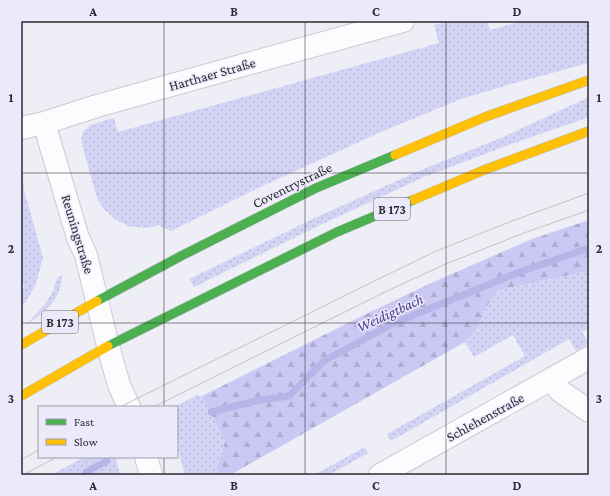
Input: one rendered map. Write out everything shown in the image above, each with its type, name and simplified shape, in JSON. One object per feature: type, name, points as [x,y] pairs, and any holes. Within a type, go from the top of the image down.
[{"type":"main road","name":"Coventrystraße","points":[[21,345],[96,301],[316,188],[485,117],[589,80]]},
{"type":"main road","name":"B 173","points":[[21,396],[108,346],[337,232],[484,170],[589,131]]},
{"type":"street","name":"Harthaer Straße","points":[[21,128],[403,21]]},
{"type":"street","name":"Reuningstraße","points":[[44,122],[78,238],[86,255],[96,301],[119,386],[129,406]]},
{"type":"street","name":"Schlehenstraße","points":[[380,475],[589,358]]},
{"type":"street","points":[[552,379],[560,391],[589,411]]},
{"type":"street","points":[[146,458],[151,475]]},
{"type":"shaded area","points":[[450,21],[487,21],[490,30],[522,21],[589,21],[589,63],[461,99],[381,132],[258,188],[171,231],[158,225],[148,228],[128,226],[115,219],[103,208],[97,198],[81,141],[83,132],[90,125],[114,118],[118,132],[439,43],[434,25]]},
{"type":"shaded area","points":[[589,97],[589,117],[424,177],[320,225],[194,287],[189,279],[317,217],[421,170],[501,138]]},
{"type":"shaded area","points":[[21,168],[25,194],[43,257],[36,284],[25,303],[21,306],[21,290],[25,287],[21,281]]},
{"type":"shaded area","points":[[589,271],[589,328],[582,332],[589,344],[576,351],[569,339],[391,441],[387,434],[525,356],[513,335],[474,357],[465,342],[477,329],[486,307],[499,290]]},
{"type":"shaded area","points":[[62,275],[59,292],[55,299],[46,310],[26,325],[46,303],[53,291],[57,278]]},
{"type":"shaded area","points":[[197,395],[202,396],[225,441],[222,454],[216,468],[221,475],[185,475],[178,449],[178,406],[176,406]]},
{"type":"shaded area","points":[[365,447],[368,453],[329,475],[314,475]]},
{"type":"shaded area","points":[[82,458],[114,458],[120,475],[51,475]]},
{"type":"green space","points":[[589,220],[589,271],[499,290],[486,307],[477,329],[465,342],[230,475],[221,475],[216,468],[222,454],[225,441],[202,396],[431,283],[532,239]]},
{"type":"waterway","name":"Weidigtbach","points":[[211,412],[255,401],[289,396],[324,361],[392,324],[517,273],[589,248]]},
{"type":"waterway","name":"Weidigtbach","points":[[85,475],[86,472],[107,461]]},
{"type":"tram line","points":[[122,406],[434,252],[512,221],[589,193]]},
{"type":"tram line","points":[[155,406],[389,290],[448,263],[524,233],[589,210]]},
{"type":"tram line","points":[[21,460],[38,451]]},
{"type":"tram line","points":[[23,475],[55,458]]},
{"type":"traffic: fast","points":[[97,301],[181,256],[316,188],[395,155]]},
{"type":"traffic: fast","points":[[108,346],[337,232],[413,200]]},
{"type":"traffic: slow","points":[[395,155],[485,117],[589,80]]},
{"type":"traffic: slow","points":[[413,200],[484,170],[589,131]]},
{"type":"traffic: slow","points":[[21,345],[97,301]]},
{"type":"traffic: slow","points":[[21,396],[108,346]]}]
